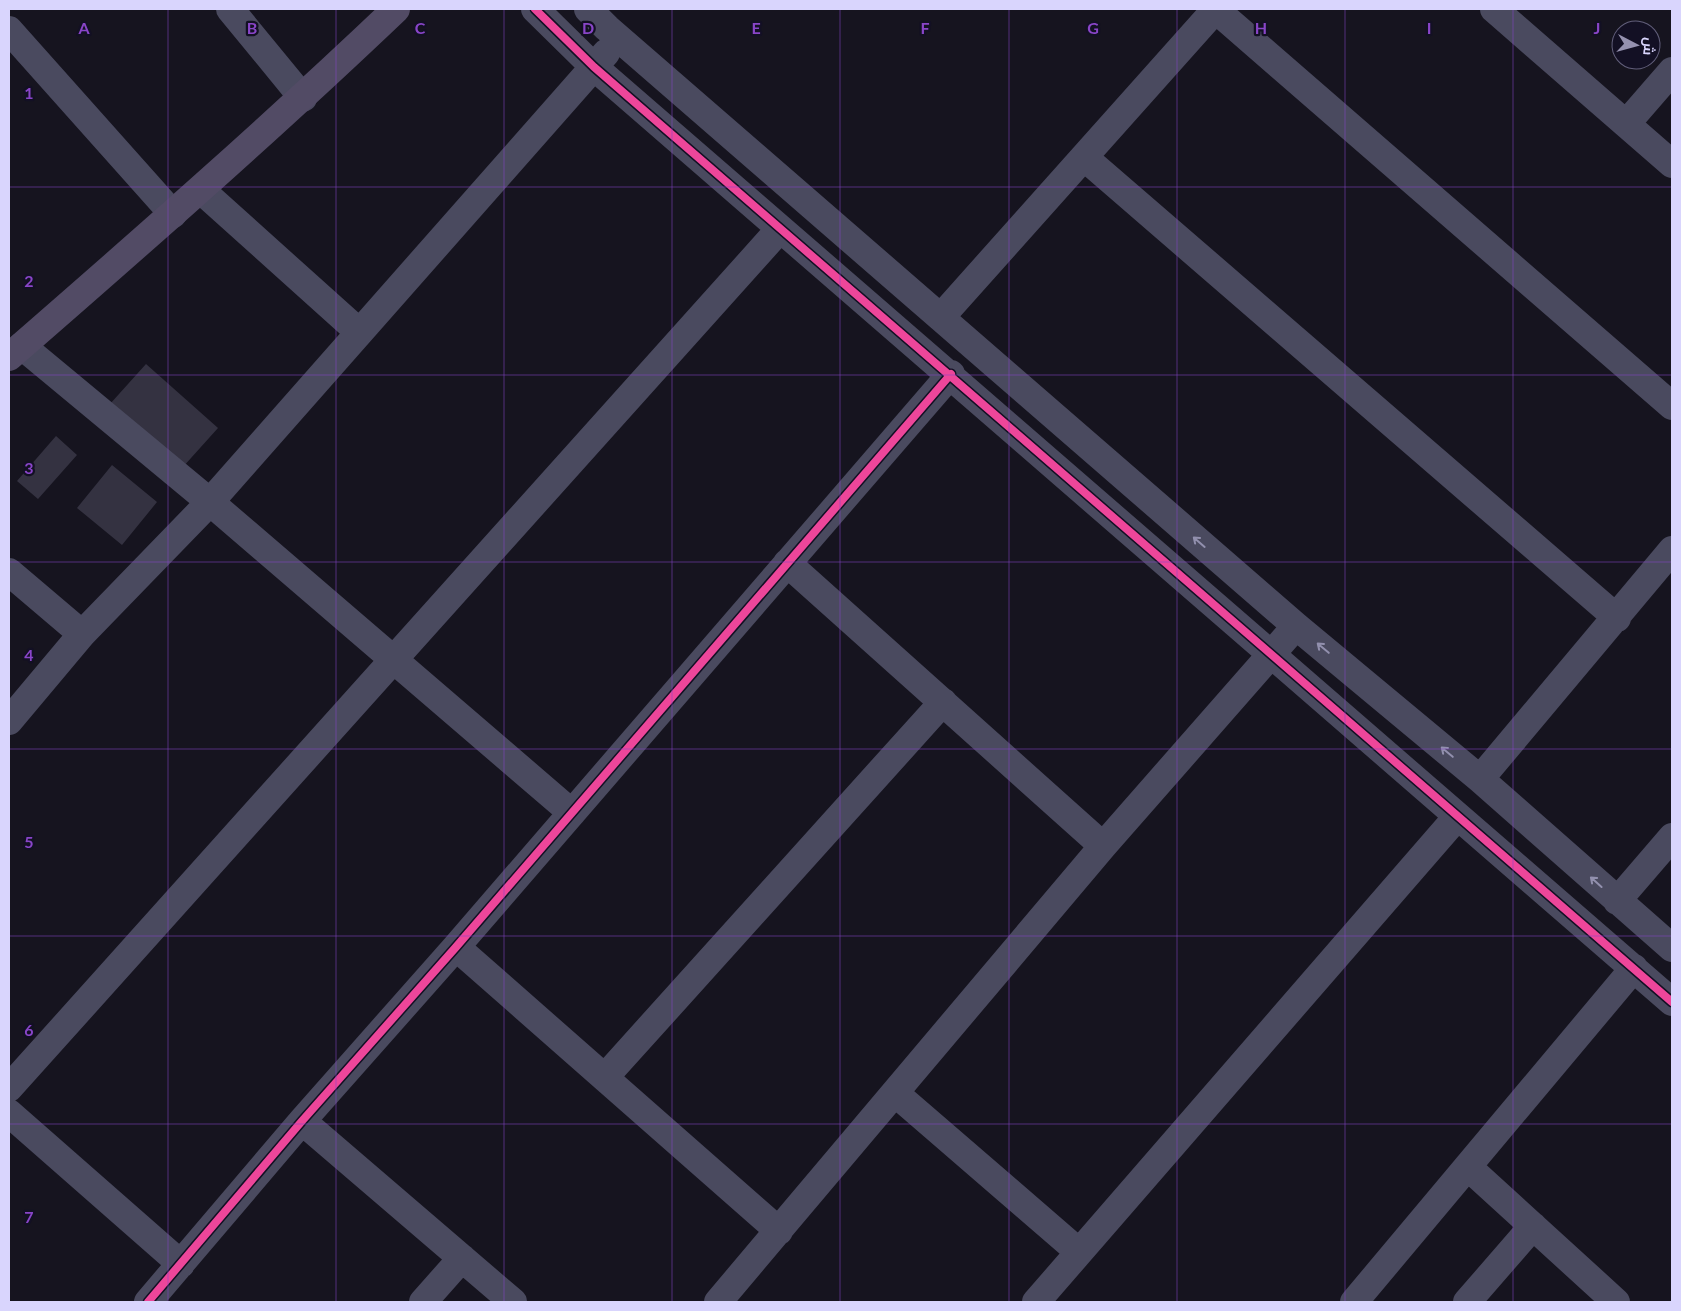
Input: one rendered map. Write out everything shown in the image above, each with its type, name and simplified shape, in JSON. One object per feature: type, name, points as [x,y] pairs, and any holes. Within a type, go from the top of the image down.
[{"type":"main road","points":[[15,351],[201,190],[303,98],[396,9]]},
{"type":"street","points":[[230,9],[303,98]]},
{"type":"street","points":[[535,9],[594,67],[780,229],[951,374],[1457,817],[1672,1002]]},
{"type":"street","points":[[588,9],[1296,626],[1480,779],[1672,948]]},
{"type":"street","points":[[941,318],[1216,9],[1672,406]]},
{"type":"street","points":[[1494,9],[1672,164]]},
{"type":"street","points":[[11,38],[173,214]]},
{"type":"street","points":[[9,721],[82,634],[210,502],[619,38]]},
{"type":"street","points":[[1626,124],[1672,71]]},
{"type":"street","points":[[1085,158],[1617,618]]},
{"type":"street","points":[[201,190],[359,332]]},
{"type":"street","points":[[9,1088],[780,229]]},
{"type":"street","points":[[15,351],[210,502],[572,813]]},
{"type":"street","points":[[148,1302],[302,1121],[456,947],[951,374]]},
{"type":"street","points":[[1480,779],[1617,618],[1672,550]]},
{"type":"street","points":[[787,563],[1103,846]]},
{"type":"street","points":[[9,572],[82,634]]},
{"type":"street","points":[[718,1302],[1103,846],[1296,626]]},
{"type":"street","points":[[605,1078],[943,702]]},
{"type":"street","points":[[1049,1298],[1079,1252],[1457,817]]},
{"type":"street","points":[[1617,901],[1672,837]]},
{"type":"street","points":[[456,947],[779,1231]]},
{"type":"street","points":[[1354,1302],[1634,968]]},
{"type":"street","points":[[895,1093],[1079,1252]]},
{"type":"street","points":[[9,1113],[181,1264]]},
{"type":"street","points":[[302,1121],[513,1302]]},
{"type":"street","points":[[1468,1167],[1616,1302]]},
{"type":"street","points":[[1467,1302],[1533,1226]]},
{"type":"street","points":[[423,1302],[462,1258]]},
{"type":"building","points":[[146,364],[218,428],[182,468],[110,404]]},
{"type":"building","points":[[56,436],[77,455],[38,499],[17,481]]},
{"type":"building","points":[[112,465],[157,502],[122,545],[77,508]]},
{"type":"cycle path","points":[[535,9],[594,67],[1672,1002]]},
{"type":"cycle path","points":[[148,1302],[302,1121],[456,947],[951,374]]}]
